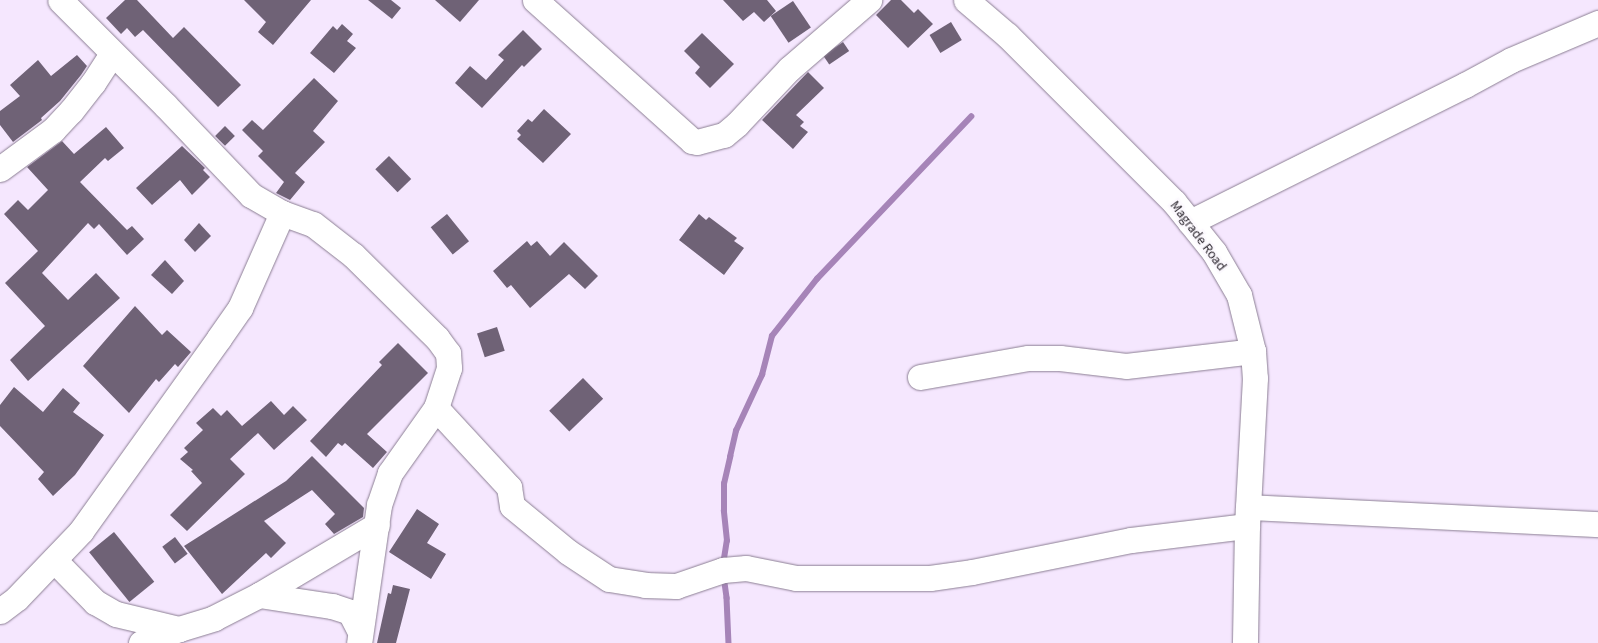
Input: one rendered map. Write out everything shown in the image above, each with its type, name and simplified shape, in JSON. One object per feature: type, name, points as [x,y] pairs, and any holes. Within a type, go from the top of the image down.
[{"type":"street","points":[[60,0],[165,105],[251,195],[282,213],[313,224],[353,255],[437,338],[448,353],[449,368],[436,408],[390,473],[379,504],[360,638]]},
{"type":"street","points":[[535,0],[692,141],[698,142],[724,135],[738,124],[789,69],[869,0]]},
{"type":"street","name":"Magrade Road","points":[[966,0],[1007,35],[1174,202],[1214,252],[1239,295],[1253,352],[1255,378],[1247,517],[1245,643]]},
{"type":"street","points":[[1190,222],[1465,85],[1511,60],[1598,23]]},
{"type":"street","points":[[0,169],[53,130],[71,112],[112,54]]},
{"type":"street","points":[[0,610],[17,598],[81,531],[240,308],[282,213]]},
{"type":"street","points":[[920,377],[1028,358],[1060,358],[1126,366],[1253,352]]},
{"type":"street","points":[[436,408],[509,486],[512,506],[568,552],[609,579],[645,585],[676,586],[722,570],[746,568],[796,578],[930,578],[972,572],[1247,517],[1598,524]]},
{"type":"street","points":[[141,643],[214,618],[259,595],[377,525]]},
{"type":"street","points":[[54,560],[95,602],[116,614],[179,629]]},
{"type":"street","points":[[259,595],[332,606],[350,612],[360,638]]},
{"type":"building","points":[[125,0],[137,0],[173,38],[184,27],[241,85],[218,107],[143,30],[135,37],[127,28],[121,34],[106,18]]},
{"type":"building","points":[[244,0],[311,0],[273,45],[258,32],[266,22]]},
{"type":"building","points":[[368,0],[391,0],[401,8],[392,19]]},
{"type":"building","points":[[435,0],[479,0],[460,22]]},
{"type":"building","points":[[723,0],[767,0],[776,11],[764,22],[754,12],[743,21]]},
{"type":"building","points":[[891,0],[901,0],[914,13],[918,9],[933,24],[908,48],[876,15]]},
{"type":"building","points":[[793,1],[811,28],[789,43],[771,16]]},
{"type":"building","points":[[951,22],[962,40],[940,53],[930,35]]},
{"type":"building","points":[[342,24],[353,34],[347,41],[356,48],[334,73],[310,53],[333,26],[337,30]]},
{"type":"building","points":[[523,30],[542,49],[524,67],[522,65],[482,108],[455,83],[470,66],[486,80],[504,60],[498,55]]},
{"type":"building","points":[[702,33],[734,64],[710,88],[695,73],[700,67],[684,51]]},
{"type":"building","points":[[843,42],[849,51],[829,65],[823,55]]},
{"type":"building","points":[[77,55],[87,66],[81,75],[60,101],[41,118],[42,120],[13,142],[0,125],[0,111],[20,96],[10,85],[38,60],[51,76]]},
{"type":"building","points":[[808,72],[824,88],[796,115],[804,122],[800,126],[808,132],[793,149],[762,120]]},
{"type":"building","points":[[314,78],[338,101],[313,131],[325,142],[295,173],[305,182],[290,200],[276,193],[284,182],[258,156],[263,151],[242,130],[252,120],[263,130]]},
{"type":"building","points":[[544,109],[571,134],[543,163],[517,139],[521,135],[517,131],[528,119],[532,122]]},
{"type":"building","points":[[225,126],[235,136],[225,146],[215,136]]},
{"type":"building","points":[[106,127],[124,148],[108,161],[105,158],[80,182],[127,230],[132,226],[144,239],[127,255],[99,224],[94,229],[88,223],[42,273],[68,300],[96,273],[120,298],[28,381],[10,360],[45,326],[5,283],[38,251],[4,214],[18,200],[28,210],[48,190],[27,167],[62,141],[74,154]]},
{"type":"building","points":[[182,146],[205,168],[203,170],[210,177],[192,195],[180,180],[152,205],[136,188]]},
{"type":"building","points":[[389,156],[411,179],[398,192],[375,169]]},
{"type":"building","points":[[447,214],[469,241],[453,254],[431,227]]},
{"type":"building","points":[[699,214],[706,220],[709,217],[737,238],[734,241],[744,248],[724,275],[679,240]]},
{"type":"building","points":[[199,223],[211,236],[195,252],[184,240]]},
{"type":"building","points":[[527,241],[531,246],[537,241],[550,256],[564,242],[598,276],[585,289],[569,274],[530,308],[511,285],[507,288],[493,271]]},
{"type":"building","points":[[165,260],[184,281],[172,294],[151,275]]},
{"type":"building","points":[[135,306],[162,335],[167,330],[191,352],[178,367],[175,364],[159,382],[156,379],[129,413],[83,366]]},
{"type":"building","points":[[497,327],[505,351],[485,357],[477,333]]},
{"type":"building","points":[[398,343],[428,373],[367,434],[387,452],[373,468],[345,443],[342,446],[338,443],[326,457],[310,441],[382,365],[379,362]]},
{"type":"building","points":[[583,378],[603,399],[569,432],[549,411]]},
{"type":"building","points":[[14,387],[43,412],[63,388],[80,403],[73,412],[104,435],[75,475],[53,496],[38,479],[44,472],[0,426],[0,405]]},
{"type":"building","points":[[271,401],[284,415],[293,406],[307,420],[274,450],[258,433],[230,459],[245,474],[187,531],[170,515],[202,483],[191,471],[193,470],[180,459],[188,452],[184,448],[203,430],[196,423],[213,408],[221,416],[227,410],[242,426]]},
{"type":"building","points":[[312,456],[364,508],[363,517],[334,534],[325,524],[335,514],[312,490],[264,521],[286,543],[271,558],[266,553],[222,594],[184,546],[286,481]]},
{"type":"building","points":[[417,509],[439,524],[427,543],[446,554],[431,579],[389,552]]},
{"type":"building","points":[[114,532],[154,582],[129,602],[89,552]]},
{"type":"building","points":[[175,537],[188,554],[175,563],[162,547]]},
{"type":"building","points":[[393,585],[410,589],[396,643],[377,643],[388,593],[391,594]]},
{"type":"waterway","points":[[723,565],[727,541],[724,484],[736,431],[762,375],[772,336],[817,279],[971,117]]},
{"type":"waterway","points":[[724,576],[729,643]]}]
